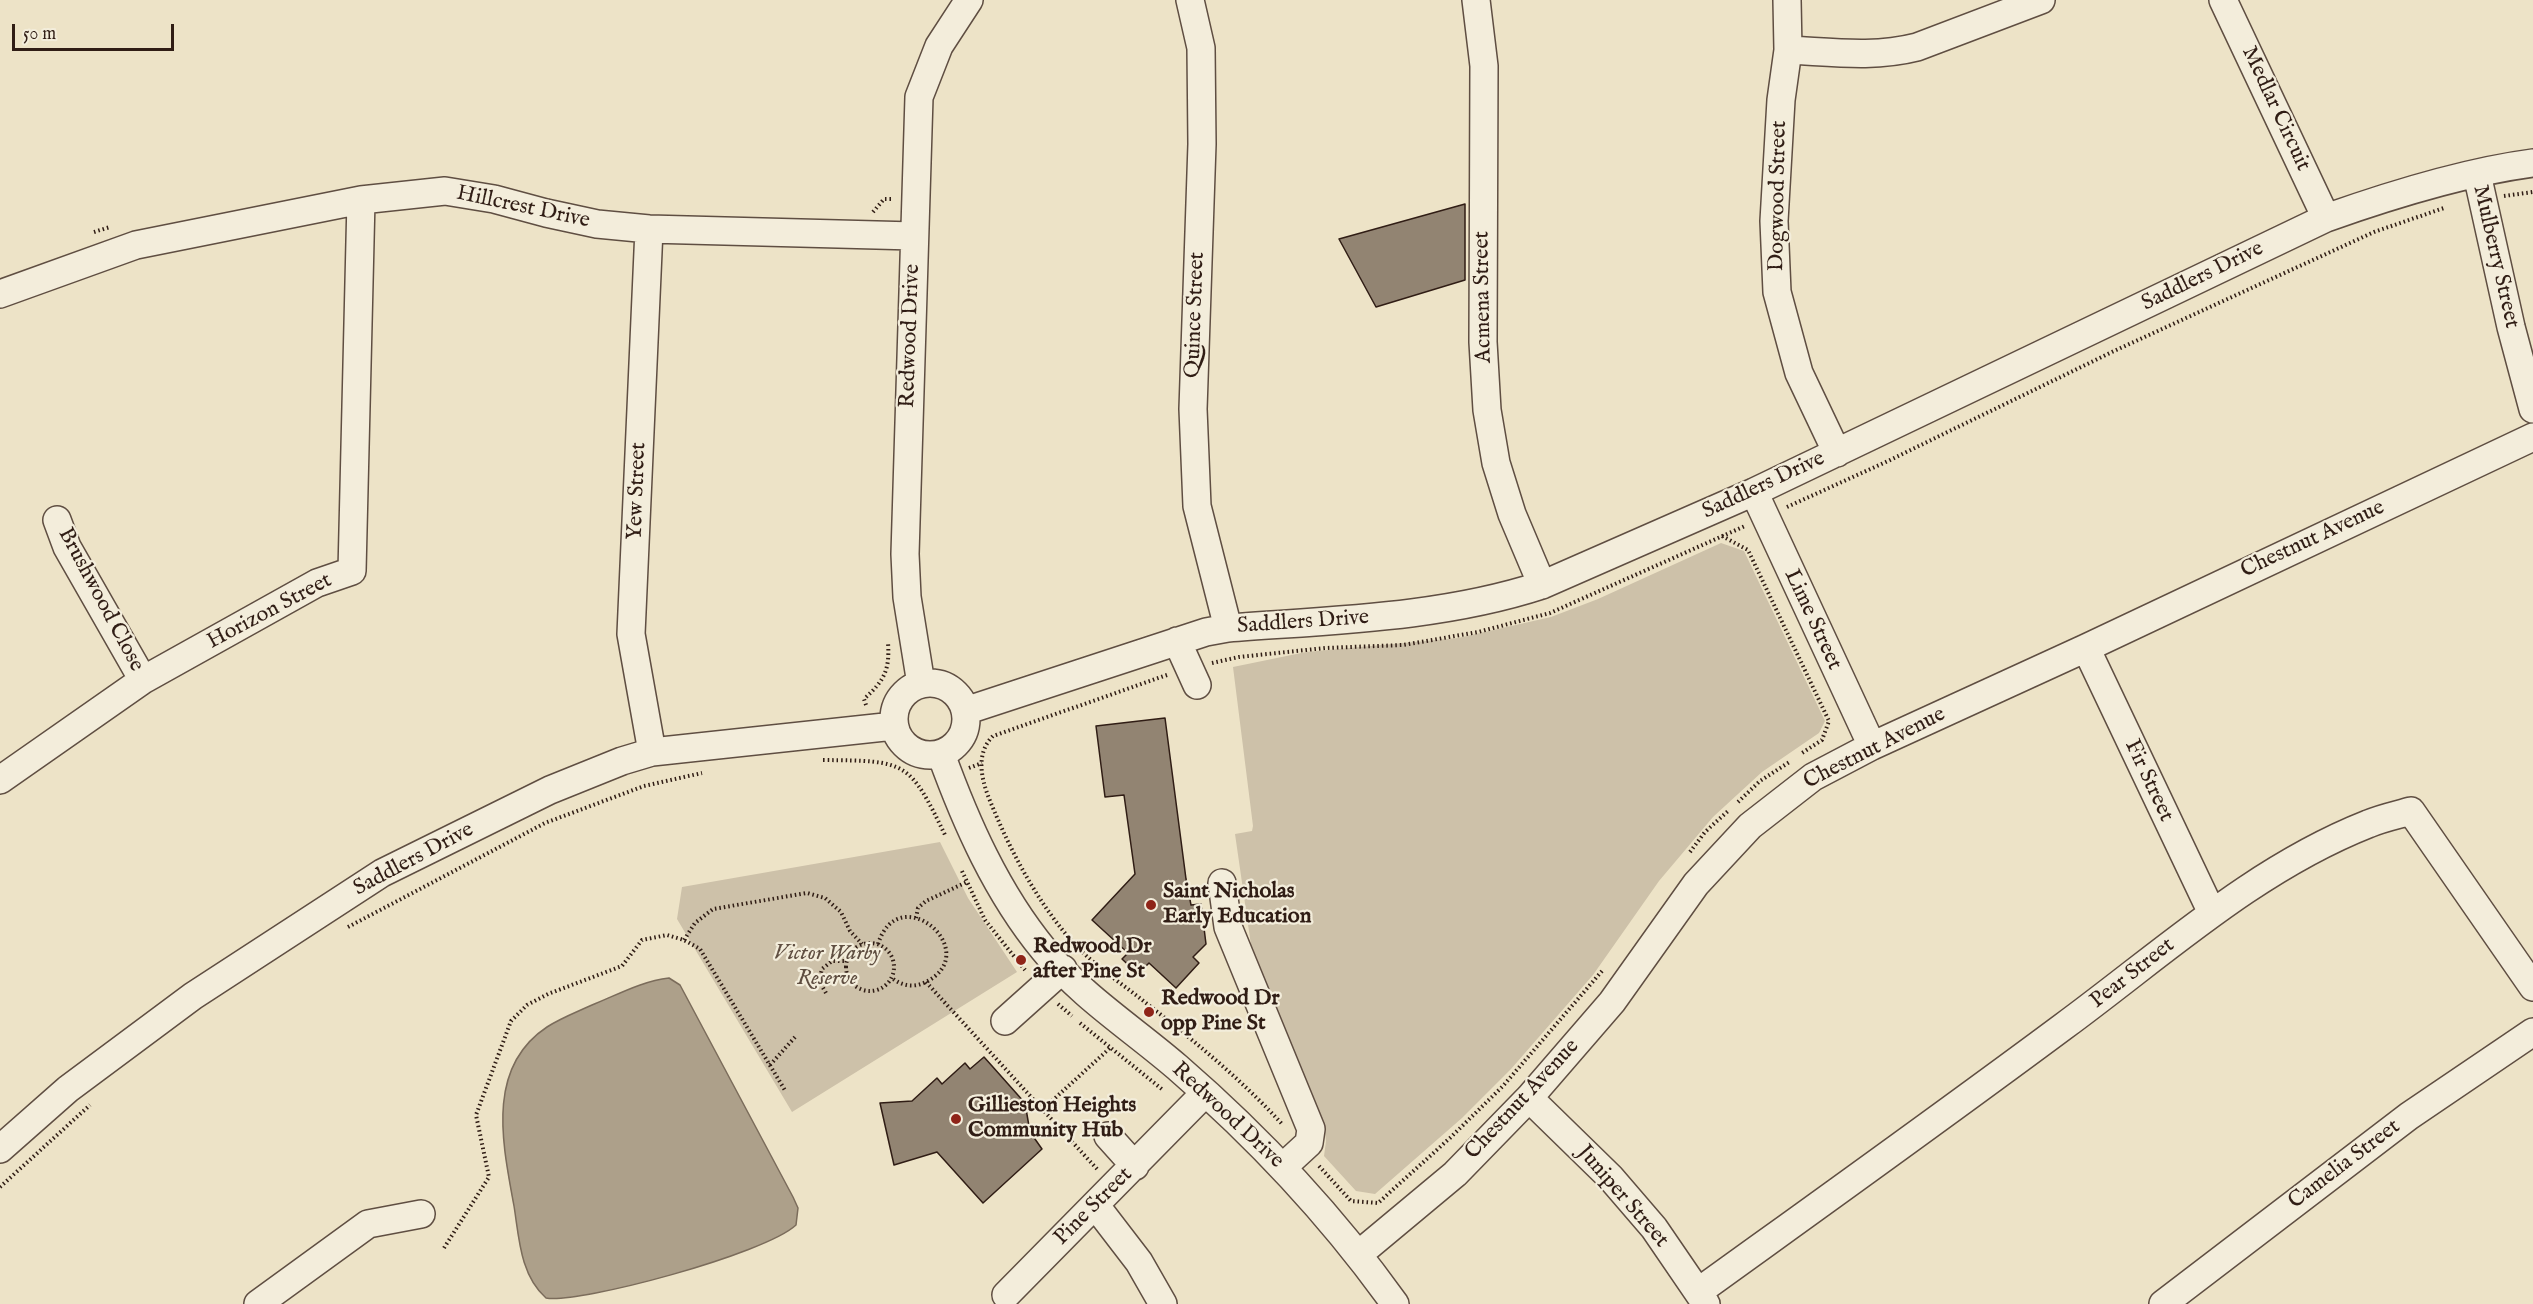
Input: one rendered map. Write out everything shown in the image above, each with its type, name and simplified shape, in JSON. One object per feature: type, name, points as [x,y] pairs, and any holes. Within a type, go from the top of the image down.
[{"type":"street","name":"Redwood Drive","points":[[921,684],[910,621],[905,554],[919,98],[939,46],[969,0]]},
{"type":"street","name":"Quince Street","points":[[1190,0],[1201,48],[1202,144],[1193,409],[1197,506],[1228,628]]},
{"type":"street","name":"Acmena Street","points":[[1476,0],[1484,66],[1483,342],[1487,410],[1496,463],[1512,514],[1542,585]]},
{"type":"street","name":"Dogwood Street","points":[[1787,0],[1788,50],[1781,100],[1774,221],[1777,292],[1799,373],[1837,453]]},
{"type":"street","points":[[1788,50],[1878,55],[1897,52],[1917,47],[2041,0]]},
{"type":"street","name":"Medlar Circuit","points":[[2223,0],[2326,218]]},
{"type":"street","name":"Saddlers Drive","points":[[965,711],[1178,641],[1228,628],[1396,616],[1509,595],[1542,585],[1754,492],[2326,218],[2477,174],[2533,163]]},
{"type":"street","name":"Mulberry Street","points":[[2477,174],[2511,327],[2533,409]]},
{"type":"street","name":"Hillcrest Drive","points":[[0,294],[136,245],[361,200],[446,191],[495,199],[597,224],[649,229],[914,236]]},
{"type":"street","name":"Horizon Street","points":[[0,780],[143,680],[317,583],[352,571],[361,200]]},
{"type":"street","name":"Yew Street","points":[[649,229],[632,634],[652,752]]},
{"type":"street","name":"Chestnut Avenue","points":[[1359,1254],[1455,1174],[1529,1098],[1612,1002],[1695,884],[1750,826],[1813,777],[1872,746],[2086,648],[2533,437]]},
{"type":"street","name":"Lime Street","points":[[1754,492],[1872,746]]},
{"type":"street","name":"Brushwood Close","points":[[57,520],[67,548],[143,680]]},
{"type":"street","points":[[1178,641],[1197,685]]},
{"type":"street","name":"Fir Street","points":[[2086,648],[2212,913]]},
{"type":"street","points":[[931,683],[949,688],[956,694],[965,711],[966,720],[961,738],[949,750],[941,754],[923,755],[908,748],[897,735],[894,726],[893,717],[899,700],[913,687],[921,684],[931,683]]},
{"type":"street","name":"Saddlers Drive","points":[[0,1149],[68,1089],[193,996],[382,873],[550,790],[622,761],[652,752],[894,726]]},
{"type":"street","name":"Redwood Drive","points":[[941,754],[982,854],[1010,904],[1044,951],[1205,1093],[1283,1167],[1359,1254],[1395,1304]]},
{"type":"street","name":"Pear Street","points":[[1702,1298],[2212,913],[2259,881],[2304,855],[2368,824],[2411,811],[2533,987]]},
{"type":"street","points":[[1222,883],[1228,927],[1311,1129],[1310,1139],[1283,1167]]},
{"type":"street","points":[[1005,1021],[1063,969]]},
{"type":"street","name":"Camelia Street","points":[[2163,1304],[2409,1116],[2533,1032]]},
{"type":"street","name":"Pine Street","points":[[1006,1294],[1205,1093]]},
{"type":"street","name":"Juniper Street","points":[[1529,1098],[1611,1178],[1654,1228],[1702,1298]]},
{"type":"street","points":[[1108,1136],[1135,1166]]},
{"type":"street","points":[[1095,1206],[1120,1234],[1163,1304]]},
{"type":"street","points":[[258,1304],[368,1224],[421,1214]]},
{"type":"path","points":[[2507,195],[2533,192]]},
{"type":"path","points":[[1789,506],[2374,232],[2450,207]]},
{"type":"path","points":[[1722,536],[1748,550],[1829,721],[1822,740],[1760,781],[1737,803]]},
{"type":"path","points":[[814,760],[871,760],[890,763],[908,773],[922,788]]},
{"type":"path","points":[[982,763],[984,786],[1015,857],[1070,938],[1097,964],[1181,1031],[1267,1107],[1351,1201],[1378,1203],[1450,1138],[1503,1086],[1605,967]]},
{"type":"path","points":[[344,929],[396,899],[544,823],[644,786],[714,770]]},
{"type":"path","points":[[1684,860],[1706,832],[1729,810]]},
{"type":"path","points":[[916,918],[918,908],[926,901],[968,882]]},
{"type":"path","points":[[684,940],[695,922],[713,909],[807,893],[825,898],[841,912],[850,931],[862,944]]},
{"type":"path","points":[[878,945],[888,927],[898,920],[916,918],[931,923],[944,940],[946,951],[939,972],[926,982],[911,986],[900,984],[892,978]]},
{"type":"path","points":[[444,1248],[489,1177],[476,1116],[511,1021],[527,1005],[548,994],[622,966],[642,940],[667,935],[684,940],[700,949],[786,1092]]},
{"type":"path","points":[[862,944],[885,948],[894,962],[892,978],[880,989],[865,991],[851,983],[847,976],[846,961],[855,948],[862,944]]},
{"type":"path","points":[[826,993],[819,981],[822,969],[832,961],[846,961]]},
{"type":"path","points":[[926,982],[1099,1172]]},
{"type":"path","points":[[770,1065],[796,1036]]},
{"type":"path","points":[[1042,1110],[1110,1048]]},
{"type":"path","points":[[0,1188],[93,1102]]},
{"type":"green space","points":[[1721,543],[1744,551],[1825,721],[1819,733],[1762,772],[1713,817],[1659,881],[1593,975],[1511,1069],[1462,1118],[1375,1194],[1356,1191],[1324,1156],[1326,1141],[1324,1124],[1251,945],[1235,834],[1252,831],[1253,826],[1233,667],[1306,652],[1458,638],[1551,617],[1598,599]]},
{"type":"green space","name":"Victor Warby Reserve","points":[[940,842],[968,898],[1017,972],[792,1112],[677,919],[682,887]]},
{"type":"shaded area","points":[[669,978],[680,985],[793,1197],[798,1208],[796,1225],[778,1237],[672,1275],[595,1293],[565,1298],[546,1298],[537,1289],[522,1255],[506,1158],[503,1109],[506,1086],[514,1064],[527,1044],[552,1024],[630,989]]},
{"type":"building","points":[[1465,204],[1465,280],[1376,307],[1339,239]]},
{"type":"building","points":[[1165,718],[1186,879],[1191,905],[1201,904],[1206,944],[1193,957],[1199,963],[1176,988],[1149,963],[1138,974],[1122,959],[1128,953],[1092,920],[1135,874],[1124,795],[1105,797],[1096,726]]},
{"type":"building","name":"Gillieston Heights Community Hub","points":[[984,1057],[1025,1103],[1030,1132],[1042,1149],[983,1203],[937,1152],[894,1165],[880,1103],[912,1101],[937,1078],[942,1084],[965,1063],[970,1069]]},
{"type":"place","name":"Saint Nicholas Early Education","points":[[1151,905]]},
{"type":"place","name":"Redwood Dr after Pine St","points":[[1021,960]]},
{"type":"place","name":"Redwood Dr opp Pine St","points":[[1149,1012]]},
{"type":"place","name":"Gillieston Heights Community Hub","points":[[956,1119]]}]
